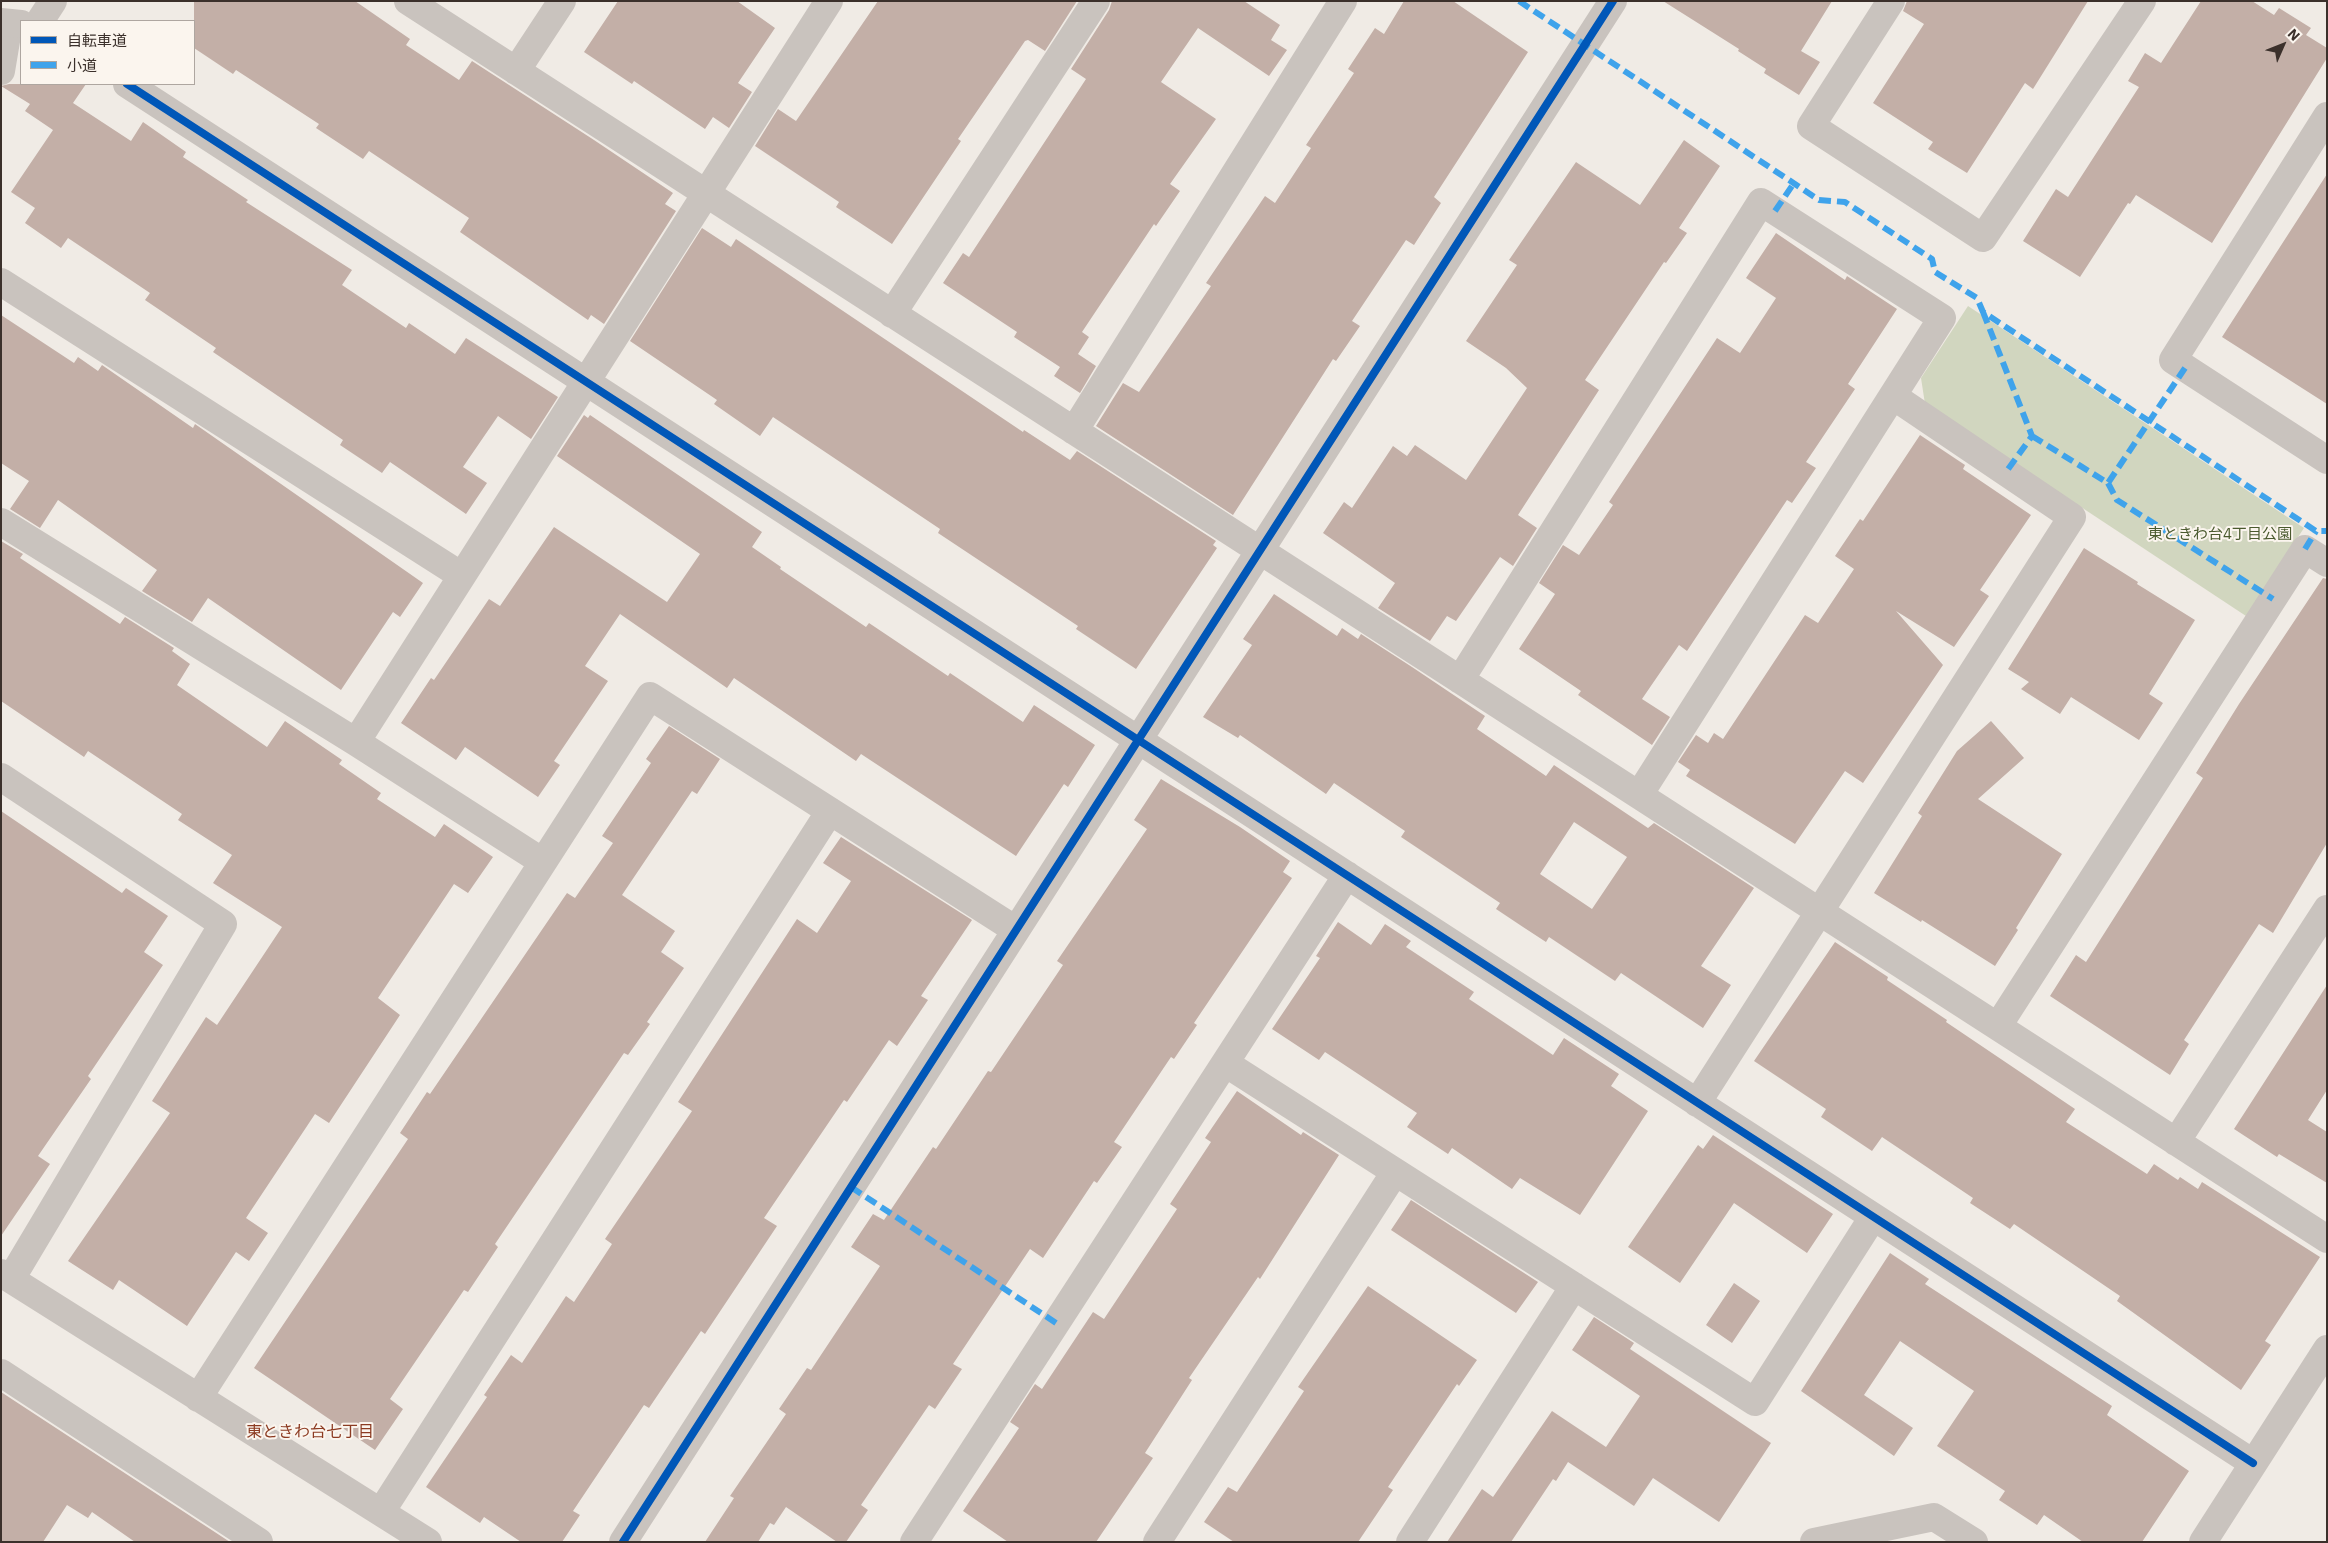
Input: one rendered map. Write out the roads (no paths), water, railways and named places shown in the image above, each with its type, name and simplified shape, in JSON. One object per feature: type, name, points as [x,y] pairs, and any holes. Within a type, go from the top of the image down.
[{"type":"street","points":[[41,20],[53,1]]},
{"type":"street","points":[[408,1],[2327,1239]]},
{"type":"street","points":[[516,71],[562,1]]},
{"type":"street","points":[[356,742],[829,1]]},
{"type":"street","points":[[892,314],[1096,1]]},
{"type":"street","points":[[1074,431],[1343,1]]},
{"type":"street","points":[[623,1542],[1613,1]]},
{"type":"street","points":[[1891,1],[1811,126],[1983,238],[2142,1]]},
{"type":"street","points":[[1,71],[11,23]]},
{"type":"street","points":[[129,85],[2253,1463]]},
{"type":"street","points":[[2327,116],[2172,360],[2327,460]]},
{"type":"street","points":[[1460,680],[1761,202],[1942,318],[1638,795]]},
{"type":"street","points":[[1,282],[462,576]]},
{"type":"street","points":[[1697,1103],[2072,517],[1893,396]]},
{"type":"street","points":[[1,522],[356,742],[543,862]]},
{"type":"street","points":[[1998,1026],[2305,549],[2327,563]]},
{"type":"street","points":[[198,1398],[650,696],[1016,930]]},
{"type":"street","points":[[1,777],[223,924],[6,1276],[428,1542]]},
{"type":"street","points":[[381,1512],[830,811]]},
{"type":"street","points":[[914,1542],[1347,875]]},
{"type":"street","points":[[2176,1142],[2327,909]]},
{"type":"street","points":[[1225,1063],[1755,1402],[1873,1217]]},
{"type":"street","points":[[1157,1542],[1395,1172]]},
{"type":"street","points":[[1410,1542],[1574,1286]]},
{"type":"street","points":[[2202,1542],[2327,1348]]},
{"type":"street","points":[[1,1373],[259,1542]]},
{"type":"street","points":[[1814,1542],[1934,1517],[1974,1542]]},
{"type":"street","points":[[1918,1542],[1934,1517]]},
{"type":"district","name":"東ときわ台七丁目","points":[[310,1432]]},
{"type":"park label","name":"東ときわ台4丁目公園","points":[[2220,535]]}]
